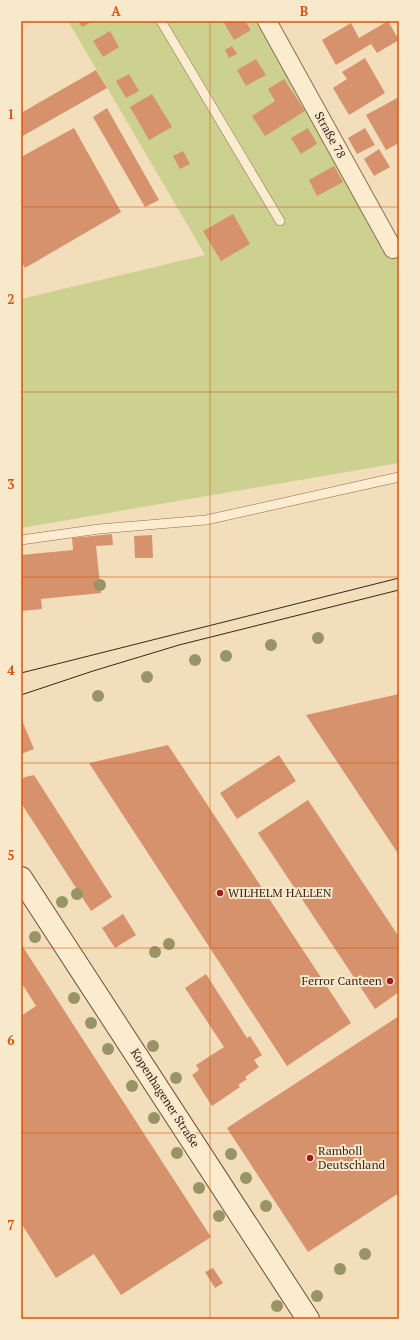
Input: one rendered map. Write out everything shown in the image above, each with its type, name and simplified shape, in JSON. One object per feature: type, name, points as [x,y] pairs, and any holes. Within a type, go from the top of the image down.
[{"type":"main road","name":"Kopenhagener Straße","points":[[21,878],[308,1319]]},
{"type":"street","name":"Straße 78","points":[[267,21],[393,249]]},
{"type":"lane","points":[[161,21],[280,221]]},
{"type":"lane","points":[[21,540],[99,528],[206,520],[399,477]]},
{"type":"green space","points":[[68,21],[256,21],[368,220],[382,249],[399,258],[399,463],[21,528],[21,299],[205,255]]},
{"type":"building","points":[[78,21],[93,21],[82,27]]},
{"type":"building","points":[[228,21],[245,21],[251,30],[234,40],[224,23]]},
{"type":"building","points":[[388,21],[399,40],[377,53],[371,44],[336,65],[322,40],[351,23],[359,38]]},
{"type":"building","points":[[110,31],[119,47],[103,57],[93,41]]},
{"type":"building","points":[[232,46],[237,54],[229,58],[225,50]]},
{"type":"building","points":[[365,58],[385,93],[349,115],[333,88],[347,79],[342,72]]},
{"type":"building","points":[[256,59],[266,75],[246,86],[237,70]]},
{"type":"building","points":[[96,70],[107,88],[21,137],[21,113]]},
{"type":"building","points":[[129,74],[139,91],[126,98],[116,81]]},
{"type":"building","points":[[284,79],[305,111],[265,136],[252,116],[275,101],[268,89]]},
{"type":"building","points":[[152,94],[172,127],[149,140],[130,107]]},
{"type":"building","points":[[399,97],[399,143],[386,150],[366,115]]},
{"type":"building","points":[[107,108],[159,200],[145,207],[93,117]]},
{"type":"building","points":[[74,128],[121,212],[25,268],[21,261],[21,157]]},
{"type":"building","points":[[308,128],[317,144],[301,154],[291,138]]},
{"type":"building","points":[[365,128],[375,145],[357,154],[348,138]]},
{"type":"building","points":[[379,149],[390,167],[374,176],[364,159]]},
{"type":"building","points":[[183,151],[190,164],[180,169],[173,156]]},
{"type":"building","points":[[334,166],[343,182],[317,196],[309,180]]},
{"type":"building","points":[[233,214],[250,244],[221,261],[203,231]]},
{"type":"building","points":[[112,534],[113,545],[96,546],[101,593],[41,599],[42,609],[21,611],[21,555],[73,550],[72,538]]},
{"type":"building","points":[[152,535],[153,558],[135,558],[134,536]]},
{"type":"building","points":[[399,694],[399,855],[306,715]]},
{"type":"building","points":[[21,718],[34,749],[21,754]]},
{"type":"building","name":"WILHELM HALLEN","points":[[168,745],[351,1023],[287,1066],[89,763]]},
{"type":"building","points":[[279,755],[296,781],[237,819],[220,793]]},
{"type":"building","points":[[34,775],[112,897],[91,911],[21,803],[21,780],[25,777]]},
{"type":"building","points":[[308,800],[399,937],[399,992],[375,1009],[258,833]]},
{"type":"building","points":[[123,914],[136,935],[115,948],[102,928]]},
{"type":"building","points":[[21,944],[211,1237],[121,1295],[94,1254],[56,1278],[21,1223],[21,1016],[36,1006],[21,982]]},
{"type":"building","points":[[206,974],[247,1038],[250,1036],[262,1055],[254,1060],[259,1067],[245,1077],[247,1079],[238,1085],[240,1087],[212,1106],[192,1075],[199,1070],[196,1065],[224,1047],[185,988]]},
{"type":"building","points":[[399,1016],[399,1193],[308,1252],[227,1128]]},
{"type":"building","points":[[213,1268],[223,1283],[215,1288],[205,1272]]},
{"type":"tram line","points":[[21,673],[399,578]]},
{"type":"tram line","points":[[21,695],[179,645],[399,590]]},
{"type":"place","name":"WILHELM HALLEN","points":[[220,893]]},
{"type":"place","name":"Ferror Canteen","points":[[390,981]]},
{"type":"place","name":"Ramboll Deutschland","points":[[310,1158]]}]
